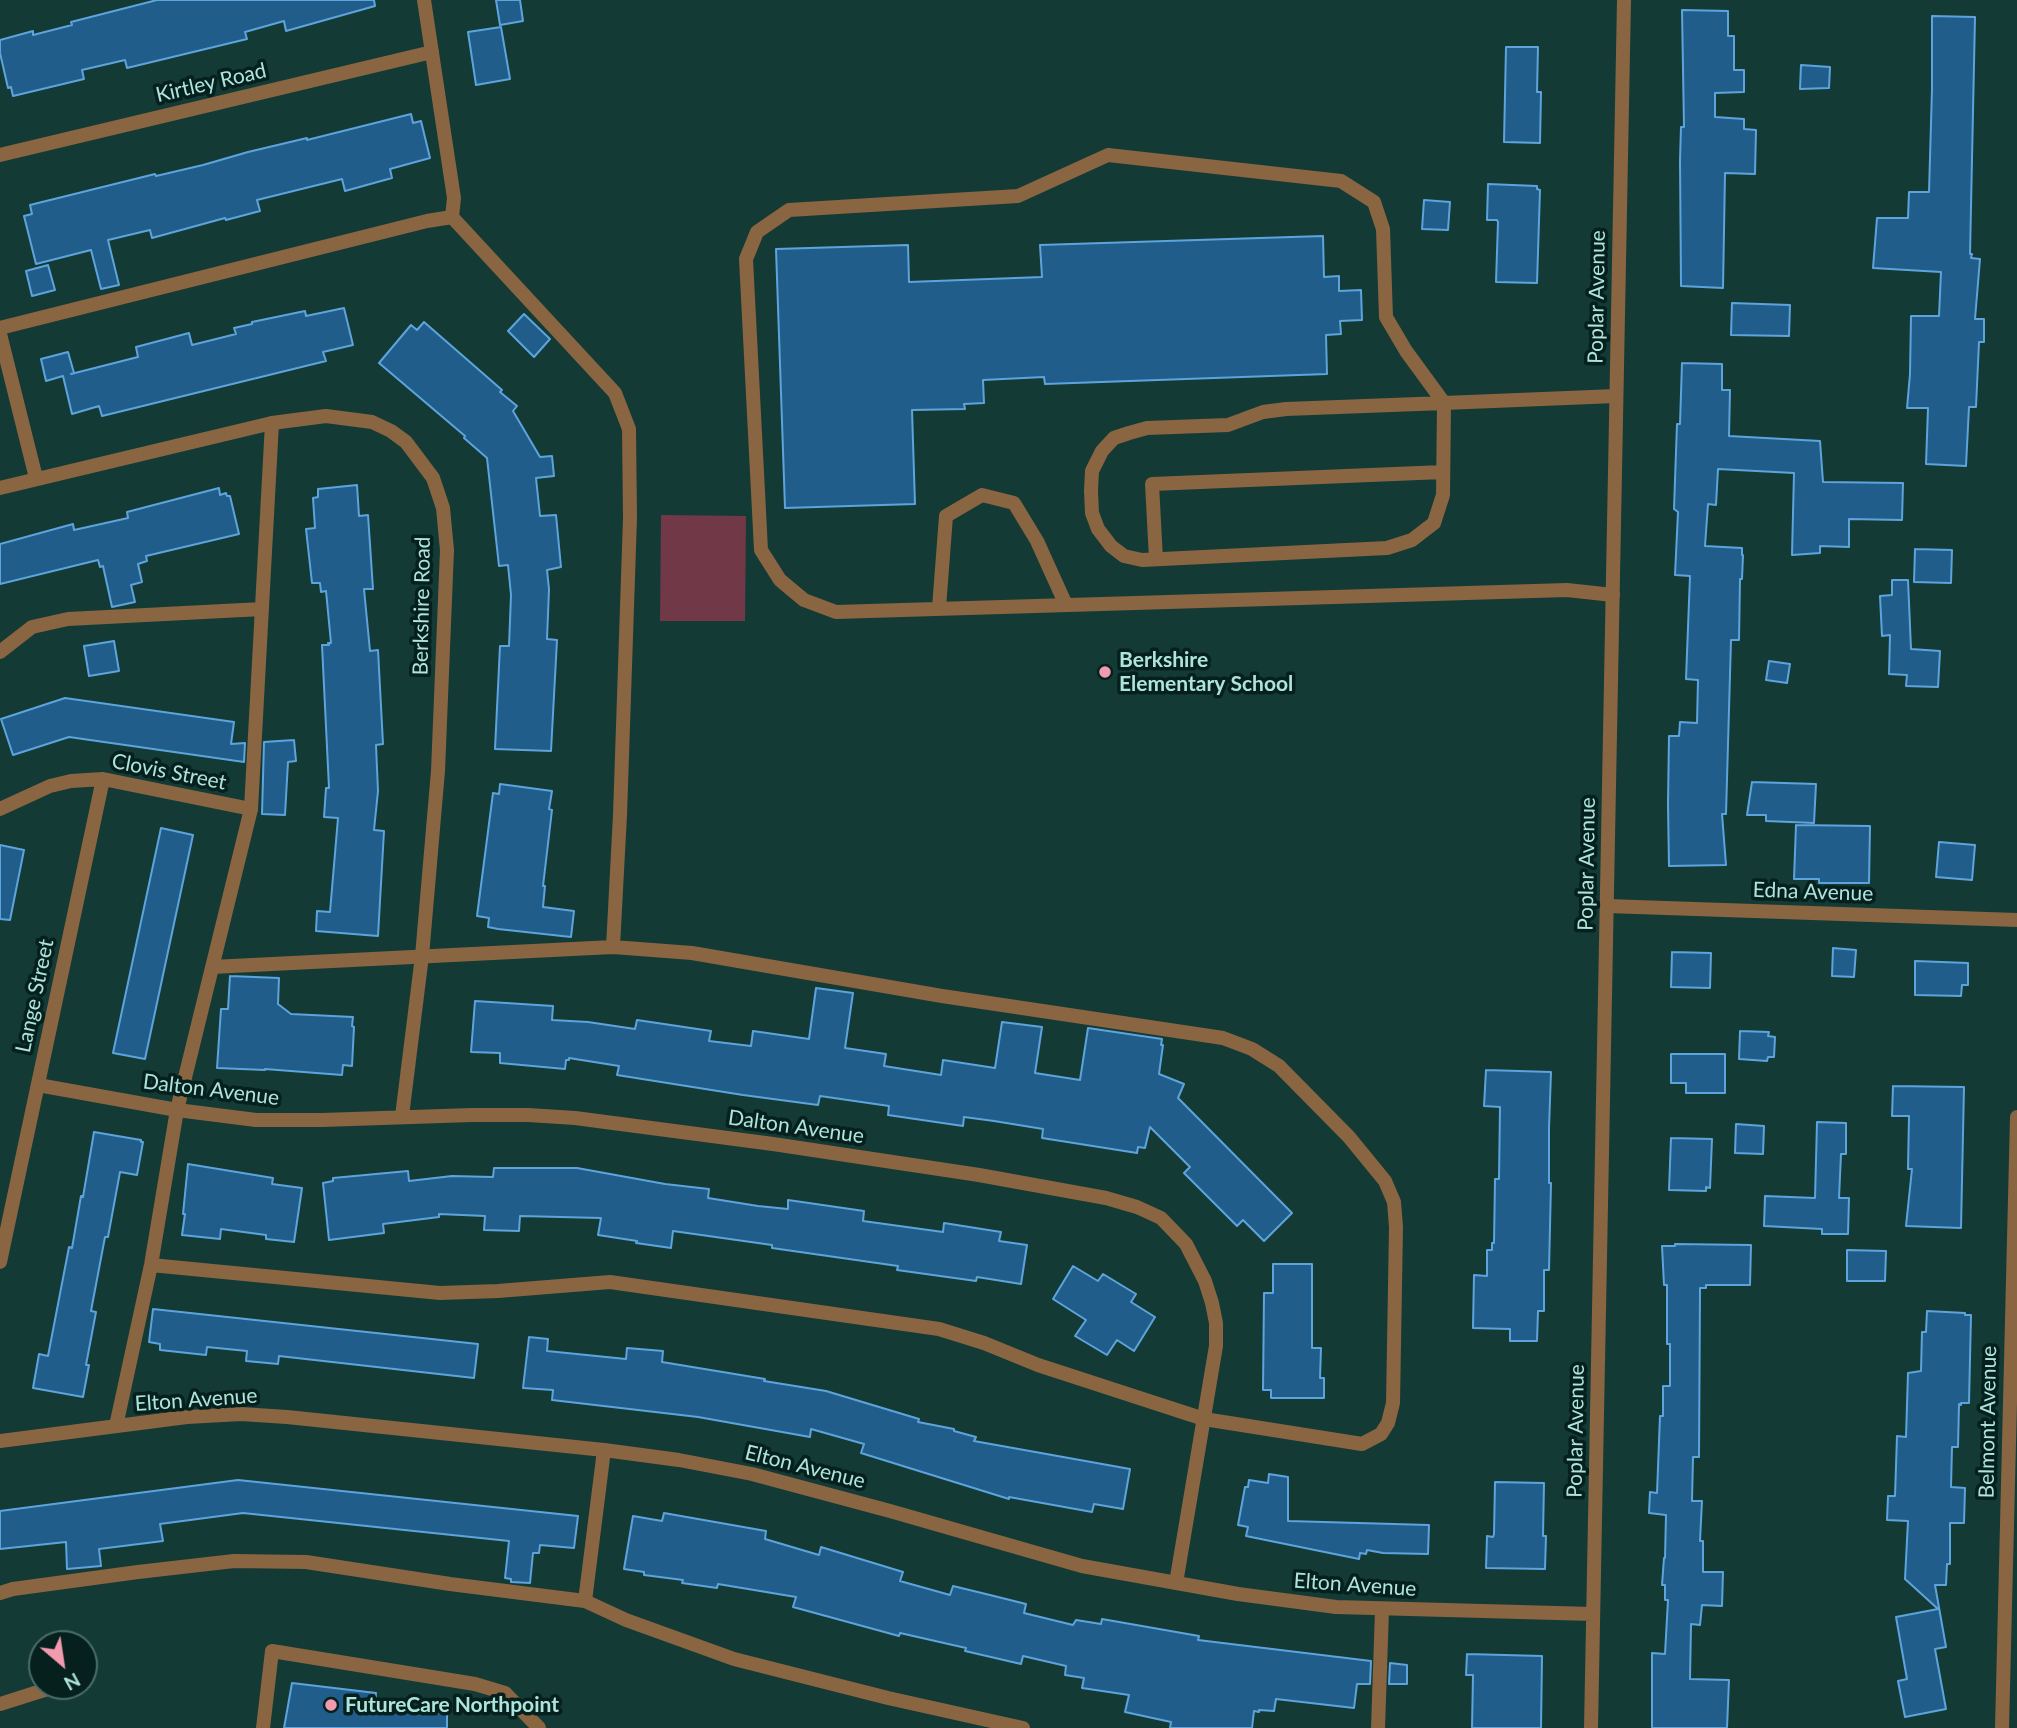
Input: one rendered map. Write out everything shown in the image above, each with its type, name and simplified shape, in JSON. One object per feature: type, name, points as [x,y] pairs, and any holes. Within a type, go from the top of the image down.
[{"type":"street","points":[[424,0],[454,198],[453,217],[615,393],[629,429],[630,518],[613,947]]},
{"type":"street","name":"Poplar Avenue","points":[[1591,1728],[1624,0]]},
{"type":"street","name":"Kirtley Road","points":[[0,155],[432,52]]},
{"type":"street","points":[[1613,595],[1567,590],[836,612],[804,600],[780,580],[761,550],[746,259],[757,232],[789,210],[1018,196],[1108,155],[1341,181],[1374,202],[1383,229],[1386,317],[1406,351],[1444,403],[1443,495],[1434,523],[1412,540],[1387,548],[1142,559],[1124,555],[1111,546],[1098,529],[1092,513],[1093,471],[1102,451],[1114,439],[1147,428],[1228,425],[1263,412],[1286,409],[1444,403],[1616,396]]},
{"type":"street","points":[[0,328],[427,221],[453,217]]},
{"type":"street","points":[[0,334],[36,478]]},
{"type":"street","name":"Berkshire Road","points":[[0,488],[272,423],[326,416],[372,422],[391,431],[406,442],[433,478],[443,508],[447,550],[438,771],[422,956],[402,1116]]},
{"type":"street","points":[[117,1426],[151,1265],[177,1110],[251,809],[272,423]]},
{"type":"street","points":[[1156,559],[1152,484],[1443,472]]},
{"type":"street","points":[[939,608],[946,516],[982,495],[1014,503],[1037,541],[1066,605]]},
{"type":"street","points":[[0,652],[32,627],[68,619],[262,609]]},
{"type":"street","name":"Clovis Street","points":[[0,808],[50,786],[71,781],[103,779],[251,809]]},
{"type":"street","name":"Lange Street","points":[[0,1262],[103,779]]},
{"type":"street","name":"Edna Avenue","points":[[1607,906],[2017,920]]},
{"type":"street","points":[[151,1265],[440,1293],[610,1282],[939,1329],[985,1343],[1038,1365],[1204,1419],[1362,1444],[1381,1434],[1388,1423],[1393,1403],[1396,1227],[1394,1202],[1385,1181],[1349,1137],[1279,1066],[1252,1049],[1223,1038],[942,996],[692,953],[613,947],[212,967]]},
{"type":"street","name":"Dalton Avenue","points":[[38,1086],[177,1110],[256,1120],[528,1115],[642,1126],[979,1175],[1106,1198],[1137,1207],[1161,1218],[1186,1244],[1205,1281],[1212,1303],[1216,1346],[1176,1583]]},
{"type":"street","name":"Belmont Avenue","points":[[2002,1728],[2017,1117]]},
{"type":"street","name":"Elton Avenue","points":[[0,1441],[187,1417],[241,1414],[604,1450],[679,1460],[752,1475],[1082,1566],[1176,1583],[1336,1608],[1593,1614]]},
{"type":"street","points":[[585,1601],[604,1450]]},
{"type":"street","points":[[0,1593],[13,1589],[234,1561],[306,1562],[585,1601],[626,1620],[734,1659],[888,1698],[1023,1728]]},
{"type":"street","points":[[1378,1728],[1382,1610]]},
{"type":"street","points":[[263,1728],[272,1651],[485,1687],[505,1693],[539,1728]]},
{"type":"street","points":[[0,1704],[28,1695]]},
{"type":"shaded area","points":[[661,515],[746,516],[745,621],[660,621]]},
{"type":"building","points":[[157,0],[374,0],[375,6],[286,31],[284,21],[245,32],[247,39],[127,68],[125,60],[82,70],[84,79],[13,96],[11,87],[8,88],[0,53],[0,40],[33,31],[33,35],[72,25],[71,22]]},
{"type":"building","points":[[496,0],[520,0],[523,21],[500,25]]},
{"type":"building","points":[[1682,10],[1728,11],[1728,36],[1734,36],[1734,70],[1744,70],[1744,92],[1715,93],[1715,117],[1744,119],[1744,129],[1756,130],[1755,174],[1725,173],[1723,288],[1681,286],[1680,160],[1681,127],[1684,127]]},
{"type":"building","points":[[1932,16],[1975,17],[1970,254],[1971,258],[1980,259],[1975,319],[1984,319],[1984,342],[1979,342],[1976,407],[1969,407],[1966,466],[1926,464],[1928,408],[1907,408],[1911,316],[1939,316],[1941,272],[1873,268],[1877,218],[1908,218],[1909,192],[1929,192]]},
{"type":"building","points":[[501,27],[510,79],[476,85],[468,32]]},
{"type":"building","points":[[1506,47],[1538,47],[1540,143],[1504,142]]},
{"type":"building","points":[[1801,65],[1830,67],[1829,88],[1800,89]]},
{"type":"building","points":[[411,114],[413,123],[421,121],[430,158],[390,169],[392,178],[345,191],[342,179],[257,200],[260,211],[226,220],[225,218],[152,238],[150,230],[108,240],[119,285],[101,289],[91,250],[36,264],[24,216],[32,214],[30,205]]},
{"type":"building","points":[[1488,184],[1537,186],[1540,190],[1537,283],[1496,282],[1498,222],[1487,220]]},
{"type":"building","points":[[1424,200],[1450,202],[1448,230],[1422,229]]},
{"type":"building","points":[[1323,236],[1324,277],[1339,276],[1339,291],[1361,290],[1362,320],[1340,321],[1341,334],[1326,335],[1327,374],[1045,384],[1044,377],[983,380],[984,403],[964,404],[965,409],[912,410],[915,504],[785,508],[776,249],[908,245],[909,282],[1042,277],[1040,245]]},
{"type":"building","points":[[48,265],[55,290],[32,296],[26,271]]},
{"type":"building","points":[[1732,303],[1790,305],[1789,336],[1731,335]]},
{"type":"building","points":[[344,308],[353,345],[323,352],[326,361],[102,416],[99,406],[72,414],[63,376],[46,381],[41,359],[68,352],[74,373],[71,374],[138,357],[136,347],[189,333],[192,345],[236,334],[234,328],[252,322],[305,311],[306,316]]},
{"type":"building","points":[[524,314],[550,339],[534,357],[508,331]]},
{"type":"building","points":[[424,322],[502,390],[500,392],[517,406],[513,411],[540,457],[552,456],[554,476],[536,478],[540,516],[556,515],[561,567],[547,570],[547,639],[557,640],[551,751],[495,749],[500,646],[509,646],[511,595],[508,565],[499,566],[487,458],[379,363],[411,325],[417,330]]},
{"type":"building","points":[[1682,363],[1722,364],[1722,390],[1730,390],[1729,436],[1820,441],[1823,482],[1903,483],[1902,520],[1849,519],[1849,547],[1820,546],[1820,553],[1792,555],[1794,473],[1718,469],[1716,505],[1708,504],[1705,546],[1742,548],[1743,555],[1739,640],[1731,640],[1726,814],[1722,814],[1726,865],[1669,866],[1669,736],[1679,736],[1680,722],[1697,723],[1698,680],[1686,679],[1690,576],[1675,575],[1678,512],[1674,509]]},
{"type":"building","points":[[357,485],[359,516],[368,515],[373,589],[364,589],[370,651],[378,650],[383,744],[376,745],[378,791],[374,830],[384,831],[378,936],[316,931],[317,911],[330,912],[338,818],[324,817],[326,788],[329,788],[322,645],[331,643],[326,591],[321,592],[320,583],[312,583],[306,529],[315,528],[313,498],[318,497],[318,489]]},
{"type":"building","points":[[219,488],[220,495],[226,493],[230,496],[239,534],[146,556],[147,561],[138,564],[142,582],[131,585],[135,602],[112,607],[103,566],[100,567],[98,560],[0,584],[0,544],[73,524],[74,530],[128,518],[127,512]]},
{"type":"building","points":[[1915,549],[1952,550],[1951,583],[1914,582]]},
{"type":"building","points":[[1892,580],[1908,580],[1911,649],[1940,651],[1938,687],[1906,686],[1907,675],[1889,674],[1890,635],[1882,636],[1880,596],[1892,595]]},
{"type":"building","points":[[114,641],[119,671],[89,676],[84,646]]},
{"type":"building","points":[[1769,661],[1790,664],[1787,683],[1766,680]]},
{"type":"building","points":[[65,698],[234,722],[231,744],[245,743],[244,762],[69,737],[13,755],[1,719]]},
{"type":"building","points":[[294,740],[296,761],[288,762],[285,815],[262,814],[264,742]]},
{"type":"building","points":[[1752,782],[1816,784],[1814,823],[1766,821],[1766,815],[1747,815]]},
{"type":"building","points":[[500,784],[552,791],[543,907],[574,911],[571,937],[488,927],[489,918],[477,916],[493,793],[499,794]]},
{"type":"building","points":[[1796,825],[1870,826],[1869,883],[1819,883],[1819,879],[1794,879]]},
{"type":"building","points":[[161,828],[193,835],[145,1059],[113,1053]]},
{"type":"building","points":[[1939,842],[1975,845],[1972,880],[1936,877]]},
{"type":"building","points":[[0,845],[24,850],[10,920],[0,919]]},
{"type":"building","points":[[1833,948],[1856,950],[1854,977],[1832,976]]},
{"type":"building","points":[[1672,952],[1711,953],[1710,988],[1671,987]]},
{"type":"building","points":[[1915,961],[1968,963],[1968,985],[1962,985],[1961,996],[1915,995]]},
{"type":"building","points":[[230,976],[279,978],[278,1004],[291,1014],[353,1017],[352,1066],[343,1065],[342,1075],[217,1068],[221,1009],[228,1009]]},
{"type":"building","points":[[816,988],[853,993],[845,1048],[886,1054],[884,1066],[941,1075],[943,1060],[995,1068],[1002,1022],[1042,1027],[1035,1073],[1080,1080],[1088,1028],[1162,1039],[1159,1074],[1184,1084],[1178,1098],[1292,1213],[1264,1241],[1243,1220],[1237,1226],[1184,1173],[1190,1167],[1150,1127],[1145,1148],[1138,1147],[1137,1153],[1042,1138],[1043,1129],[994,1121],[964,1117],[963,1126],[888,1115],[889,1106],[820,1096],[818,1105],[617,1075],[619,1066],[569,1058],[566,1060],[565,1069],[500,1063],[500,1053],[471,1052],[475,1001],[553,1006],[552,1020],[635,1029],[637,1020],[711,1031],[709,1041],[751,1046],[753,1031],[809,1039]]},
{"type":"building","points":[[1740,1031],[1769,1032],[1768,1036],[1775,1037],[1774,1057],[1768,1057],[1767,1061],[1739,1059]]},
{"type":"building","points":[[1671,1054],[1725,1054],[1725,1093],[1686,1093],[1686,1083],[1671,1083]]},
{"type":"building","points":[[1486,1070],[1551,1072],[1549,1270],[1544,1270],[1544,1311],[1538,1311],[1537,1341],[1510,1341],[1510,1329],[1473,1328],[1474,1275],[1487,1276],[1487,1250],[1492,1250],[1494,1243],[1495,1179],[1499,1179],[1500,1107],[1484,1106]]},
{"type":"building","points":[[1893,1086],[1964,1087],[1961,1228],[1906,1226],[1912,1169],[1908,1169],[1909,1116],[1892,1116]]},
{"type":"building","points":[[1817,1122],[1846,1123],[1846,1154],[1841,1154],[1839,1198],[1849,1198],[1848,1234],[1822,1234],[1822,1229],[1764,1226],[1765,1196],[1815,1198]]},
{"type":"building","points":[[1736,1124],[1764,1126],[1763,1154],[1735,1153]]},
{"type":"building","points":[[94,1132],[143,1142],[137,1175],[120,1172],[91,1311],[96,1312],[83,1397],[33,1388],[39,1354],[48,1356],[69,1247],[72,1248],[81,1196],[83,1197]]},
{"type":"building","points":[[1671,1138],[1712,1139],[1710,1188],[1706,1187],[1706,1191],[1669,1190]]},
{"type":"building","points":[[188,1164],[273,1178],[272,1184],[302,1188],[294,1242],[221,1229],[220,1239],[182,1235]]},
{"type":"building","points":[[494,1168],[577,1168],[709,1189],[708,1198],[758,1206],[788,1209],[788,1200],[864,1211],[863,1221],[943,1232],[944,1223],[1001,1232],[999,1241],[1027,1245],[1021,1284],[897,1270],[898,1266],[673,1231],[671,1248],[636,1243],[637,1241],[598,1235],[601,1218],[520,1216],[519,1231],[484,1230],[485,1216],[439,1214],[439,1217],[383,1224],[384,1233],[329,1240],[323,1183],[333,1181],[333,1178],[408,1171],[409,1181],[452,1176],[493,1177]]},
{"type":"building","points":[[1751,1245],[1750,1285],[1706,1285],[1706,1288],[1700,1288],[1699,1457],[1693,1457],[1692,1501],[1702,1501],[1700,1541],[1703,1541],[1703,1572],[1723,1572],[1722,1606],[1702,1605],[1700,1625],[1691,1624],[1690,1679],[1729,1680],[1727,1728],[1652,1728],[1652,1653],[1665,1654],[1668,1600],[1665,1600],[1665,1585],[1662,1585],[1666,1515],[1649,1513],[1650,1492],[1657,1493],[1663,1386],[1670,1386],[1667,1285],[1664,1285],[1662,1246]]},
{"type":"building","points":[[1847,1250],[1886,1251],[1885,1281],[1847,1281]]},
{"type":"building","points":[[1273,1264],[1312,1264],[1312,1348],[1321,1348],[1320,1378],[1324,1378],[1324,1398],[1271,1398],[1271,1390],[1263,1390],[1264,1293],[1273,1293]]},
{"type":"building","points":[[1073,1266],[1098,1281],[1103,1274],[1136,1294],[1131,1302],[1155,1317],[1134,1351],[1117,1340],[1107,1355],[1075,1336],[1086,1320],[1053,1299]]},
{"type":"building","points":[[153,1309],[478,1344],[474,1378],[279,1356],[278,1364],[246,1361],[247,1351],[207,1347],[206,1355],[160,1350],[160,1344],[149,1342]]},
{"type":"building","points":[[1927,1311],[1971,1315],[1969,1403],[1959,1404],[1958,1447],[1952,1447],[1951,1487],[1965,1488],[1964,1523],[1950,1523],[1950,1564],[1947,1564],[1946,1585],[1935,1585],[1946,1647],[1935,1649],[1946,1709],[1905,1717],[1898,1681],[1907,1679],[1896,1617],[1938,1609],[1905,1579],[1908,1521],[1887,1520],[1888,1496],[1895,1496],[1897,1436],[1906,1437],[1908,1373],[1921,1371],[1922,1332],[1926,1332]]},
{"type":"building","points":[[529,1337],[548,1339],[547,1351],[626,1359],[627,1348],[663,1351],[662,1362],[826,1391],[919,1419],[918,1422],[954,1429],[976,1437],[974,1441],[1130,1469],[1123,1509],[1094,1504],[1092,1512],[1009,1499],[861,1453],[864,1444],[811,1429],[810,1437],[698,1417],[552,1400],[553,1390],[523,1388]]},
{"type":"building","points":[[1269,1474],[1288,1477],[1288,1521],[1429,1525],[1428,1554],[1367,1550],[1366,1554],[1360,1553],[1359,1559],[1246,1536],[1248,1527],[1238,1525],[1245,1487],[1248,1487],[1249,1480],[1268,1483]]},
{"type":"building","points":[[238,1480],[578,1516],[574,1548],[540,1545],[539,1553],[533,1553],[530,1583],[511,1582],[511,1579],[505,1578],[509,1541],[243,1513],[160,1524],[163,1541],[99,1549],[101,1566],[67,1569],[66,1542],[0,1549],[0,1511]]},
{"type":"building","points":[[1495,1482],[1544,1483],[1545,1569],[1486,1568],[1487,1536],[1493,1537],[1494,1534]]},
{"type":"building","points":[[664,1513],[766,1531],[765,1539],[819,1555],[821,1547],[903,1572],[900,1581],[950,1595],[953,1586],[1026,1604],[1024,1613],[1073,1625],[1076,1620],[1101,1624],[1102,1619],[1199,1636],[1198,1640],[1371,1661],[1370,1684],[1357,1684],[1354,1708],[1276,1699],[1274,1711],[1254,1711],[1252,1728],[1170,1728],[1171,1722],[1125,1712],[1129,1695],[1082,1688],[1084,1678],[1065,1675],[1066,1666],[1023,1656],[1021,1664],[965,1651],[966,1648],[900,1633],[899,1636],[793,1607],[796,1597],[718,1584],[717,1588],[682,1583],[683,1580],[644,1575],[644,1572],[624,1569],[633,1516],[662,1521]]},
{"type":"building","points":[[1467,1654],[1542,1656],[1541,1728],[1472,1728],[1473,1675],[1466,1675]]},
{"type":"building","points":[[1390,1663],[1407,1665],[1407,1684],[1389,1684]]},
{"type":"building","name":"FutureCare Northpoint","points":[[292,1683],[376,1693],[375,1706],[447,1714],[447,1728],[284,1728]]},
{"type":"place","name":"Berkshire Elementary School","points":[[1105,672]]},
{"type":"place","name":"FutureCare Northpoint","points":[[331,1705]]}]
